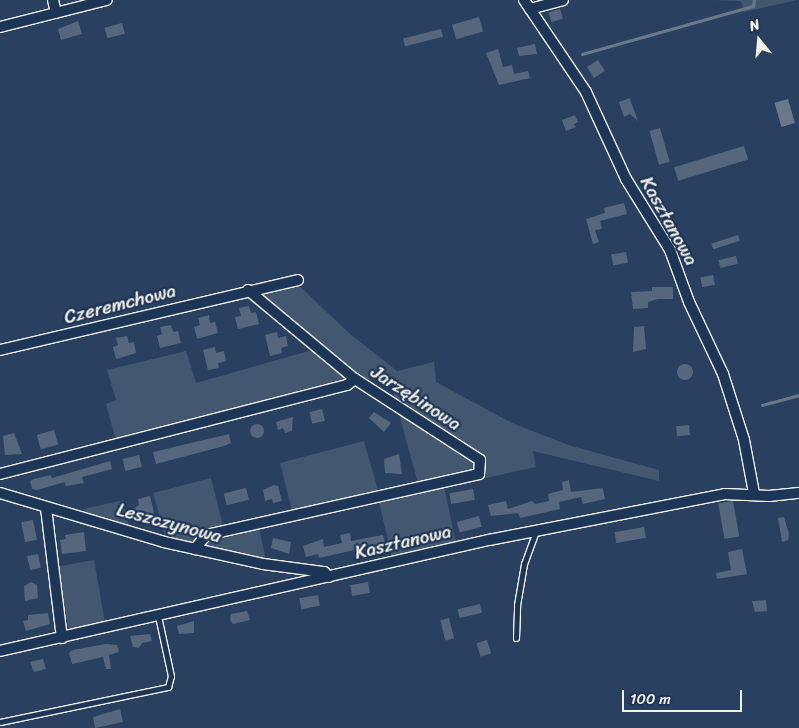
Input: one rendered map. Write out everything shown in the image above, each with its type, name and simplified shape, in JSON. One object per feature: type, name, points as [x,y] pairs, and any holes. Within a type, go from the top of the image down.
[{"type":"street","points":[[53,0],[56,13]]},
{"type":"street","points":[[0,27],[107,0]]},
{"type":"street","name":"Kasztanowa","points":[[563,0],[527,5],[586,92],[626,179],[672,256],[734,405],[754,493]]},
{"type":"street","name":"Czeremchowa","points":[[0,350],[248,290],[298,280]]},
{"type":"street","points":[[248,290],[355,379]]},
{"type":"street","name":"Jarzębinowa","points":[[0,474],[347,385],[355,379],[480,460],[479,474],[206,535],[195,549]]},
{"type":"street","name":"Leszczynowa","points":[[0,493],[46,508],[195,549],[324,572],[329,577]]},
{"type":"street","name":"Kasztanowa","points":[[0,651],[536,531],[725,494],[754,493],[769,496],[799,493]]},
{"type":"street","points":[[46,508],[62,638]]},
{"type":"lane","points":[[516,638],[517,605],[524,564],[536,531]]},
{"type":"lane","points":[[0,722],[168,687],[171,676],[158,616]]},
{"type":"shaded area","points":[[709,0],[797,0],[744,12],[741,1]]},
{"type":"shaded area","points":[[788,99],[795,123],[781,127],[775,103]]},
{"type":"shaded area","points":[[290,277],[349,333],[397,371],[434,362],[436,382],[512,423],[568,445],[659,470],[659,481],[533,451],[536,467],[444,487],[456,543],[392,557],[378,498],[259,527],[267,566],[168,546],[153,493],[211,478],[223,526],[292,510],[280,463],[364,441],[380,497],[419,487],[388,374],[116,441],[106,404],[116,400],[107,370],[186,351],[196,383],[323,347],[251,287]]},
{"type":"shaded area","points":[[123,500],[131,534],[86,520],[84,509]]},
{"type":"shaded area","points":[[94,560],[105,625],[69,631],[58,566]]},
{"type":"building","points":[[560,9],[563,19],[551,22],[549,13]]},
{"type":"building","points":[[479,17],[483,31],[456,39],[452,25]]},
{"type":"building","points":[[78,21],[82,34],[61,40],[58,29]]},
{"type":"building","points":[[122,23],[125,34],[107,38],[105,28]]},
{"type":"building","points":[[441,29],[443,37],[405,46],[403,38]]},
{"type":"building","points":[[535,44],[537,54],[519,56],[517,48]]},
{"type":"building","points":[[498,49],[503,67],[512,65],[514,74],[528,71],[530,78],[499,85],[486,53]]},
{"type":"building","points":[[598,60],[605,71],[594,78],[587,67]]},
{"type":"building","points":[[630,98],[638,121],[630,114],[624,117],[619,102]]},
{"type":"building","points":[[575,115],[578,122],[574,124],[576,127],[566,131],[562,120]]},
{"type":"building","points":[[660,128],[670,162],[659,165],[649,131]]},
{"type":"building","points":[[744,146],[748,159],[678,181],[674,167]]},
{"type":"building","points":[[624,203],[627,214],[600,221],[602,229],[595,230],[599,242],[593,244],[586,219],[605,213],[604,208]]},
{"type":"building","points":[[738,235],[740,241],[713,249],[711,244]]},
{"type":"building","points":[[626,252],[628,263],[613,265],[611,255]]},
{"type":"building","points":[[736,256],[738,264],[720,268],[719,260]]},
{"type":"building","points":[[713,275],[715,285],[702,287],[700,277]]},
{"type":"building","points":[[652,287],[673,287],[673,299],[658,299],[648,302],[648,308],[633,309],[631,292],[652,291]]},
{"type":"building","points":[[249,306],[251,313],[256,312],[259,324],[238,329],[235,317],[241,316],[239,308]]},
{"type":"building","points":[[209,315],[210,323],[215,322],[218,333],[197,339],[194,327],[200,325],[198,318]]},
{"type":"building","points":[[171,325],[173,332],[178,331],[181,343],[160,348],[157,336],[162,334],[160,327]]},
{"type":"building","points":[[644,326],[646,349],[633,352],[634,327]]},
{"type":"building","points":[[277,332],[278,338],[286,336],[288,346],[281,348],[282,353],[270,356],[265,335]]},
{"type":"building","points":[[127,336],[129,343],[134,342],[136,353],[116,359],[113,347],[118,345],[116,338]]},
{"type":"building","points":[[215,347],[216,353],[224,351],[226,361],[218,363],[219,368],[208,370],[203,350]]},
{"type":"building","points":[[682,364],[688,364],[693,369],[691,378],[682,380],[677,375],[677,369]]},
{"type":"building","points":[[322,409],[325,421],[312,424],[309,412]]},
{"type":"building","points":[[374,412],[391,423],[384,432],[369,418]]},
{"type":"building","points":[[293,417],[292,431],[285,433],[283,428],[278,430],[276,422]]},
{"type":"building","points":[[257,424],[262,426],[264,431],[262,436],[257,438],[252,436],[250,431],[252,426]]},
{"type":"building","points":[[689,425],[690,435],[677,436],[676,426]]},
{"type":"building","points":[[54,430],[58,444],[41,449],[37,435]]},
{"type":"building","points":[[14,433],[22,454],[5,455],[3,436]]},
{"type":"building","points":[[229,434],[231,443],[224,446],[156,464],[153,452]]},
{"type":"building","points":[[399,454],[402,474],[385,473],[384,459]]},
{"type":"building","points":[[139,455],[142,467],[125,471],[123,459]]},
{"type":"building","points":[[110,461],[112,469],[82,477],[84,483],[66,486],[65,482],[37,490],[32,489],[30,481],[34,479],[51,475],[52,478]]},
{"type":"building","points":[[569,480],[571,492],[603,488],[605,499],[583,504],[581,497],[559,502],[560,509],[520,518],[518,513],[491,516],[488,505],[506,501],[508,509],[532,501],[535,504],[549,501],[548,494],[563,490],[562,482]]},
{"type":"building","points":[[274,485],[278,486],[282,501],[273,503],[272,499],[265,501],[263,490]]},
{"type":"building","points":[[246,488],[249,500],[227,505],[224,494]]},
{"type":"building","points":[[473,489],[475,500],[451,504],[449,493]]},
{"type":"building","points":[[150,496],[155,517],[146,519],[145,515],[132,518],[130,511],[139,505],[138,499]]},
{"type":"building","points":[[733,501],[739,536],[724,539],[718,504]]},
{"type":"building","points":[[479,516],[482,527],[460,533],[457,522]]},
{"type":"building","points":[[784,517],[789,534],[788,540],[782,542],[778,518]]},
{"type":"building","points":[[33,520],[37,540],[25,542],[21,522]]},
{"type":"building","points":[[644,527],[646,538],[616,543],[614,532]]},
{"type":"building","points":[[84,532],[86,551],[62,554],[60,540],[66,539],[65,535]]},
{"type":"building","points":[[350,533],[351,541],[383,535],[385,543],[319,558],[318,554],[306,557],[303,546],[323,539],[324,547],[342,543],[340,535]]},
{"type":"building","points":[[273,538],[291,542],[289,554],[271,548]]},
{"type":"building","points":[[742,549],[747,574],[717,579],[716,573],[731,570],[728,552]]},
{"type":"building","points":[[38,554],[41,568],[30,570],[27,556]]},
{"type":"building","points":[[31,582],[37,585],[38,598],[25,601],[24,586]]},
{"type":"building","points":[[368,582],[370,593],[352,596],[350,585]]},
{"type":"building","points":[[318,595],[320,606],[301,609],[299,598]]},
{"type":"building","points":[[766,600],[767,611],[755,612],[752,601]]},
{"type":"building","points":[[480,604],[482,613],[460,618],[458,609]]},
{"type":"building","points":[[247,611],[250,620],[233,624],[230,620],[231,614]]},
{"type":"building","points":[[48,613],[50,624],[26,631],[23,621],[28,620],[28,615]]},
{"type":"building","points":[[449,618],[454,638],[445,641],[440,620]]},
{"type":"building","points":[[194,621],[194,633],[179,634],[177,626]]},
{"type":"building","points":[[150,634],[152,641],[142,643],[139,648],[133,647],[130,636]]},
{"type":"building","points":[[487,640],[491,653],[481,657],[476,643]]},
{"type":"building","points":[[106,644],[117,645],[119,652],[109,655],[111,669],[106,669],[103,657],[72,664],[69,653],[73,650]]},
{"type":"building","points":[[43,659],[46,669],[34,672],[30,662]]},
{"type":"building","points":[[120,709],[123,722],[95,728],[93,717]]},
{"type":"waterway","points":[[582,54],[753,6],[754,0]]},
{"type":"waterway","points":[[762,405],[799,395]]}]
